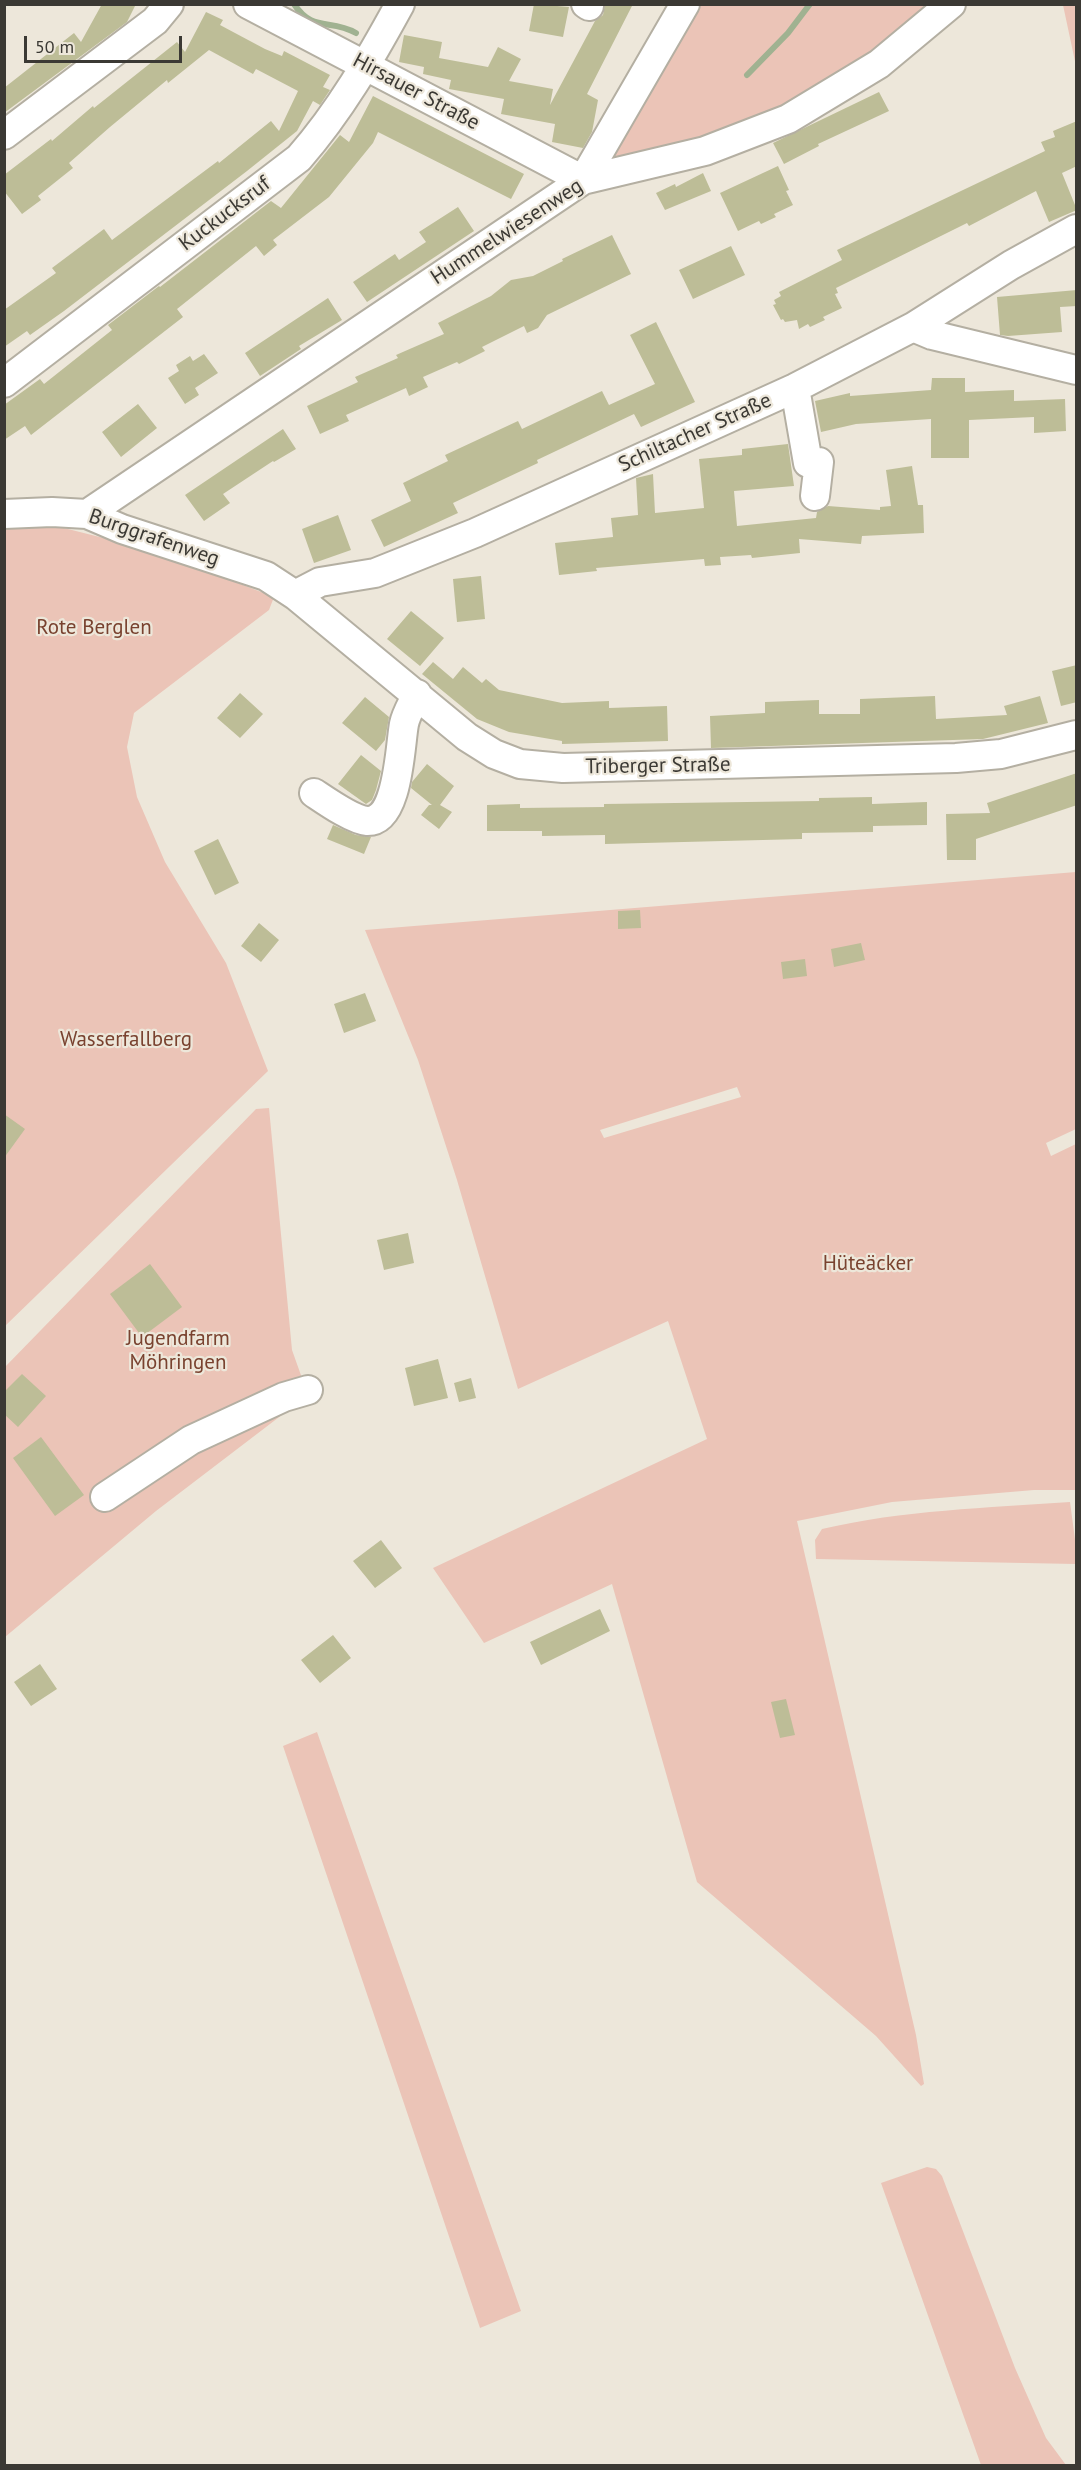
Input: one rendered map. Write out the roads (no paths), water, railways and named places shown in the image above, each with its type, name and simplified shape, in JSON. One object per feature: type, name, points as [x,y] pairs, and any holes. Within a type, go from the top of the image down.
[{"type":"street","points":[[4,135],[155,21],[169,4]]},
{"type":"street","name":"Hirsauer Straße","points":[[248,4],[583,180]]},
{"type":"street","name":"Kuckucksruf","points":[[4,383],[299,158],[323,130],[367,65],[400,4]]},
{"type":"street","points":[[583,180],[685,4]]},
{"type":"street","name":"Hummelwiesenweg","points":[[87,514],[583,180],[705,151],[788,119],[879,64],[951,4]]},
{"type":"street","name":"Schiltacher Straße","points":[[295,595],[320,582],[375,573],[474,533],[795,388],[913,327],[1011,265],[1077,229]]},
{"type":"street","points":[[913,327],[932,336],[1077,370]]},
{"type":"street","points":[[795,388],[808,463],[819,462],[814,496]]},
{"type":"street","name":"Burggrafenweg","points":[[4,514],[52,512],[87,514],[122,529],[266,576],[295,595]]},
{"type":"street","name":"Triberger Straße","points":[[295,595],[467,737],[494,754],[520,764],[563,768],[956,758],[1001,754],[1077,735]]},
{"type":"street","points":[[314,794],[358,819],[368,821],[376,819],[395,787],[405,722],[417,694]]},
{"type":"street","points":[[105,1497],[191,1440],[284,1398],[308,1390]]},
{"type":"waterway","points":[[294,4],[308,19],[356,33]]},
{"type":"waterway","points":[[747,75],[788,33],[810,4]]},
{"type":"park label","name":"Rote Berglen","points":[[94,628]]},
{"type":"park label","name":"Wasserfallberg","points":[[126,1040]]},
{"type":"park label","name":"Hüteäcker","points":[[868,1264]]},
{"type":"park label","name":"Jugendfarm Möhringen","points":[[178,1351]]}]
